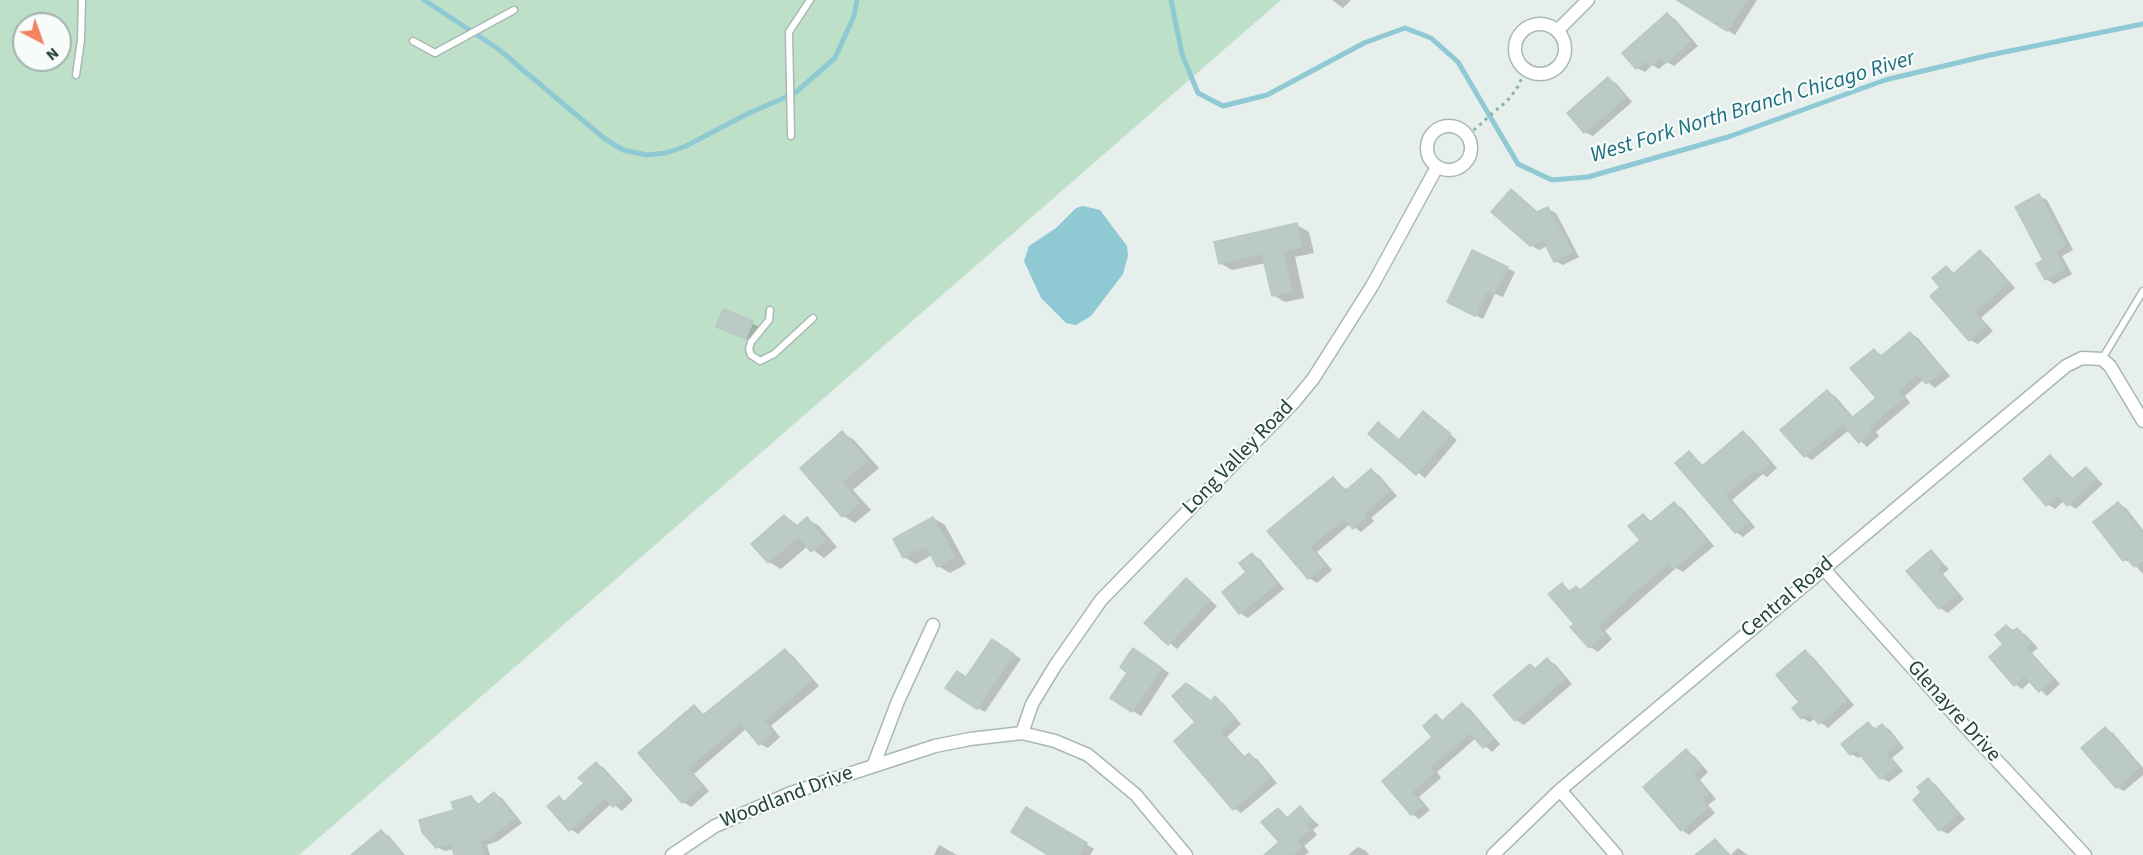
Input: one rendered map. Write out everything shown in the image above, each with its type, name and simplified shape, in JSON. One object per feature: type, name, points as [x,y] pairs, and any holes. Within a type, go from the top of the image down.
[{"type":"street","points":[[1558,30],[1588,0]]},
{"type":"street","points":[[1542,23],[1558,30],[1566,45],[1562,62],[1549,73],[1532,73],[1524,69],[1515,51],[1520,34],[1526,28],[1542,23]]},
{"type":"street","points":[[1442,126],[1457,127],[1468,135],[1472,150],[1465,163],[1452,170],[1437,167],[1428,156],[1428,142],[1431,135],[1442,126]]},
{"type":"street","name":"Long Valley Road","points":[[1022,733],[1032,704],[1049,675],[1101,600],[1294,402],[1312,380],[1372,286],[1437,167]]},
{"type":"street","points":[[2098,357],[2110,366],[2143,421]]},
{"type":"street","name":"Central Road","points":[[1493,855],[1560,790],[2066,366],[2082,358],[2098,357]]},
{"type":"street","name":"Glenayre Drive","points":[[1823,568],[2085,855]]},
{"type":"street","name":"Woodland Drive","points":[[874,764],[898,701],[933,625]]},
{"type":"street","name":"Woodland Drive","points":[[672,855],[715,826],[744,811],[874,764],[958,741],[1022,733],[1055,741],[1088,755],[1136,795],[1186,855]]},
{"type":"street","points":[[1560,790],[1616,855]]},
{"type":"lane","points":[[76,75],[82,31],[81,0]]},
{"type":"lane","points":[[791,136],[789,32],[810,0]]},
{"type":"lane","points":[[413,41],[430,51],[442,50],[514,10]]},
{"type":"lane","points":[[2098,357],[2143,291]]},
{"type":"lane","points":[[770,310],[769,320],[751,342],[749,349],[751,355],[760,361],[774,354],[813,318]]},
{"type":"path","points":[[1468,135],[1510,98],[1520,85],[1524,69]]},
{"type":"green space","points":[[0,0],[1281,0],[299,855],[0,855]]},
{"type":"water","points":[[1083,206],[1100,210],[1127,246],[1128,256],[1123,274],[1091,316],[1076,325],[1066,323],[1041,298],[1024,261],[1029,246],[1056,228],[1076,208]]},
{"type":"building","points":[[1677,0],[1747,0],[1727,31]]},
{"type":"building","points":[[1667,13],[1691,41],[1666,63],[1660,57],[1650,66],[1645,60],[1636,69],[1622,53]]},
{"type":"building","points":[[1608,77],[1626,97],[1584,133],[1567,113]]},
{"type":"building","points":[[1511,189],[1537,212],[1548,207],[1572,252],[1554,262],[1543,240],[1530,246],[1491,212]]},
{"type":"building","points":[[2039,194],[2066,245],[2056,251],[2065,269],[2045,280],[2036,264],[2043,260],[2015,207]]},
{"type":"building","points":[[1297,223],[1302,247],[1283,251],[1292,291],[1272,296],[1262,254],[1219,264],[1214,242]]},
{"type":"building","points":[[1472,250],[1508,267],[1494,294],[1487,291],[1475,316],[1447,302]]},
{"type":"building","points":[[1980,250],[2008,283],[1974,313],[1986,326],[1969,341],[1930,296],[1940,287],[1932,278],[1946,266],[1953,274]]},
{"type":"building","points":[[723,309],[753,321],[746,339],[716,327]]},
{"type":"building","points":[[1910,332],[1943,371],[1926,384],[1918,374],[1898,391],[1904,398],[1869,427],[1872,431],[1859,443],[1843,425],[1876,398],[1850,368],[1874,349],[1880,357]]},
{"type":"building","points":[[1827,390],[1851,417],[1804,457],[1780,430]]},
{"type":"building","points":[[1423,411],[1451,434],[1416,475],[1368,434],[1378,422],[1399,440]]},
{"type":"building","points":[[842,431],[868,461],[842,482],[860,503],[842,517],[800,468]]},
{"type":"building","points":[[1743,431],[1770,463],[1758,473],[1755,470],[1725,495],[1748,522],[1735,533],[1675,463],[1689,451],[1702,466]]},
{"type":"building","points":[[2050,455],[2072,479],[2086,467],[2097,479],[2067,506],[2058,495],[2046,506],[2023,479]]},
{"type":"building","points":[[1371,469],[1390,491],[1364,513],[1367,516],[1353,529],[1344,519],[1310,547],[1325,565],[1308,579],[1267,531],[1333,477],[1345,491]]},
{"type":"building","points":[[1674,502],[1707,541],[1674,569],[1669,563],[1629,597],[1598,626],[1605,634],[1589,648],[1570,627],[1574,624],[1548,594],[1562,583],[1569,592],[1576,586],[1580,590],[1640,540],[1628,526],[1643,514],[1650,522]]},
{"type":"building","points":[[2118,502],[2143,534],[2143,561],[2134,567],[2127,558],[2123,561],[2093,522]]},
{"type":"building","points":[[784,515],[796,527],[807,517],[826,540],[811,552],[798,537],[768,563],[751,544]]},
{"type":"building","points":[[933,517],[955,557],[937,567],[926,546],[903,558],[893,539]]},
{"type":"building","points":[[1931,550],[1943,564],[1937,569],[1958,594],[1939,609],[1906,571]]},
{"type":"building","points":[[1252,553],[1277,584],[1239,614],[1222,592],[1246,572],[1239,563]]},
{"type":"building","points":[[1186,578],[1210,600],[1168,645],[1144,623]]},
{"type":"building","points":[[2006,625],[2013,632],[2017,628],[2031,643],[2026,648],[2053,679],[2039,692],[2024,676],[2014,686],[1989,657],[2003,644],[1995,635]]},
{"type":"building","points":[[992,639],[1014,654],[977,709],[945,688],[957,671],[966,677]]},
{"type":"building","points":[[1133,648],[1162,668],[1132,712],[1110,698],[1127,673],[1120,667]]},
{"type":"building","points":[[785,649],[812,681],[764,721],[773,732],[759,745],[741,723],[687,769],[702,786],[682,803],[638,753],[694,705],[703,715]]},
{"type":"building","points":[[1805,650],[1847,700],[1819,724],[1809,713],[1801,719],[1792,708],[1799,702],[1776,675]]},
{"type":"building","points":[[1547,658],[1565,679],[1515,721],[1493,695],[1530,664],[1535,669]]},
{"type":"building","points":[[1186,683],[1211,701],[1215,696],[1235,719],[1220,732],[1243,758],[1249,753],[1270,778],[1233,810],[1174,741],[1195,722],[1172,696]]},
{"type":"building","points":[[1462,703],[1494,739],[1483,748],[1470,733],[1430,767],[1434,773],[1412,792],[1423,805],[1411,815],[1382,781],[1432,737],[1423,726],[1436,714],[1442,721]]},
{"type":"building","points":[[1868,722],[1874,730],[1882,724],[1898,743],[1886,753],[1896,766],[1880,779],[1856,750],[1850,755],[1841,744]]},
{"type":"building","points":[[2105,727],[2140,767],[2116,788],[2081,748]]},
{"type":"building","points":[[1686,749],[1701,767],[1693,775],[1709,794],[1701,800],[1708,808],[1681,831],[1643,787]]},
{"type":"building","points":[[596,762],[626,795],[613,807],[605,798],[569,831],[547,806],[559,796],[564,802],[584,783],[578,778]]},
{"type":"building","points":[[1928,778],[1958,814],[1939,831],[1913,800],[1921,792],[1917,787]]},
{"type":"building","points":[[494,792],[515,818],[490,838],[480,841],[484,855],[454,855],[451,843],[436,848],[422,832],[419,820],[454,810],[451,802],[471,796],[478,805]]},
{"type":"building","points":[[1300,806],[1312,820],[1306,825],[1310,830],[1297,841],[1302,847],[1293,855],[1264,855],[1279,842],[1261,822],[1278,808],[1287,818]]},
{"type":"building","points":[[1026,807],[1087,843],[1080,855],[1048,855],[1011,832]]},
{"type":"building","points":[[381,830],[403,855],[351,855]]},
{"type":"building","points":[[1715,839],[1729,855],[1695,855]]},
{"type":"waterway","name":"West Fork North Branch Chicago River","points":[[424,0],[497,48],[605,139],[623,150],[647,155],[666,153],[686,146],[747,114],[795,93],[835,58],[854,16],[857,0]]},
{"type":"waterway","name":"West Fork North Branch Chicago River","points":[[1171,0],[1182,54],[1198,93],[1223,106],[1267,95],[1364,43],[1405,28],[1431,38],[1458,62],[1518,164],[1552,180],[1588,177],[1728,137],[1885,80],[1990,55],[2143,24]]}]
